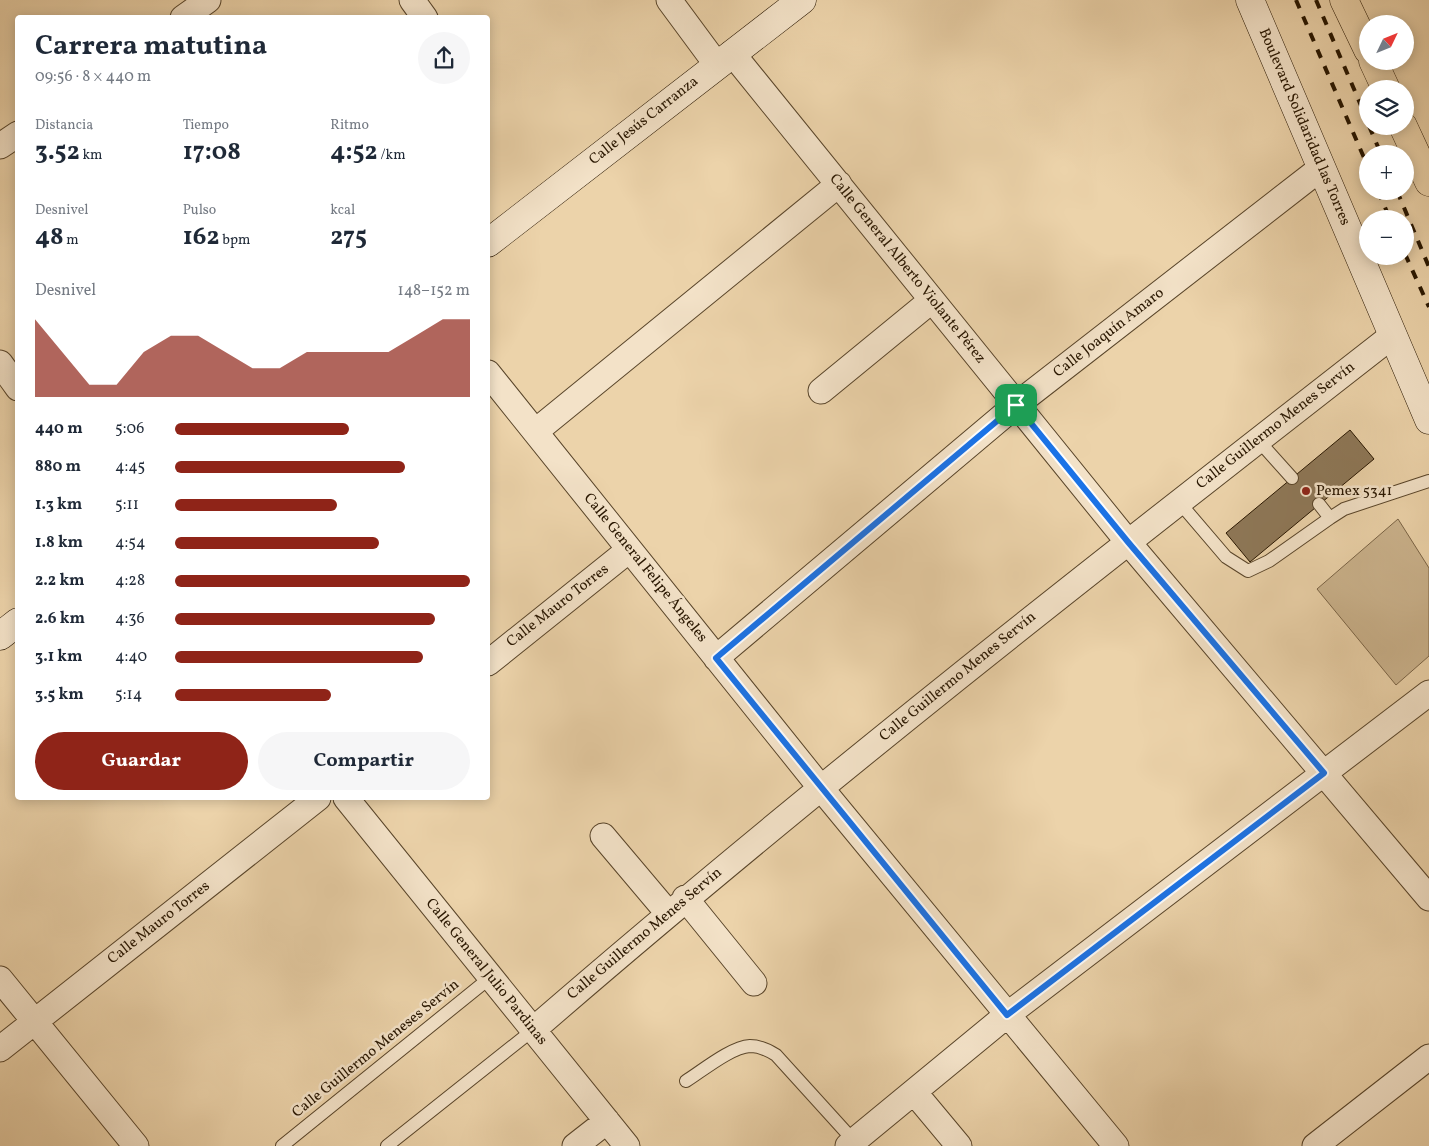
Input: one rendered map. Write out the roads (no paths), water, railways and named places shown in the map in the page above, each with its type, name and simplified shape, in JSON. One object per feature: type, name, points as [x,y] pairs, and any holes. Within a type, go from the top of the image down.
[{"type":"highway","points":[[1344,0],[1359,31]]},
{"type":"highway","points":[[1407,135],[1429,182]]},
{"type":"main road","name":"Calle Jesús Carranza","points":[[490,241],[802,0]]},
{"type":"main road","name":"Boulevard Solidaridad las Torres","points":[[1250,0],[1429,420]]},
{"type":"main road","points":[[0,636],[15,624]]},
{"type":"street","points":[[412,0],[423,15]]},
{"type":"street","name":"Calle General Alberto Violante Pérez","points":[[669,0],[839,184],[1128,542],[1429,898]]},
{"type":"street","points":[[0,146],[15,136]]},
{"type":"street","name":"Calle Joaquín Amaro","points":[[716,658],[1016,405],[1321,168]]},
{"type":"street","points":[[536,431],[839,184]]},
{"type":"street","points":[[821,391],[932,300]]},
{"type":"street","name":"Calle Guillermo Menes Servín","points":[[533,1030],[677,906],[820,787],[1178,502],[1393,335]]},
{"type":"street","points":[[0,363],[15,384]]},
{"type":"street","name":"Calle General Felipe Ángeles","points":[[490,375],[820,787],[1116,1146]]},
{"type":"street","name":"Calle Mauro Torres","points":[[490,661],[630,550]]},
{"type":"street","points":[[851,1144],[1007,1015],[1429,693]]},
{"type":"street","name":"Calle Mauro Torres","points":[[0,1049],[315,800]]},
{"type":"street","name":"Calle General Julio Pardinas","points":[[348,800],[627,1146]]},
{"type":"street","points":[[603,836],[754,983]]},
{"type":"street","points":[[0,979],[136,1146]]},
{"type":"street","points":[[1315,1146],[1429,1057]]},
{"type":"street","points":[[914,1092],[959,1146]]},
{"type":"street","points":[[575,1146],[607,1121]]},
{"type":"lane","points":[[1258,440],[1292,478]]},
{"type":"lane","points":[[1178,502],[1226,557],[1248,571],[1269,561],[1344,509],[1429,481]]},
{"type":"lane","points":[[1319,504],[1330,518]]},
{"type":"lane","name":"Calle Guillermo Meneses Servín","points":[[282,1146],[491,977]]},
{"type":"lane","points":[[387,1146],[533,1030]]},
{"type":"lane","points":[[686,1081],[733,1052],[749,1046],[766,1049],[776,1056],[851,1144]]},
{"type":"railway","points":[[1296,0],[1359,146]]},
{"type":"railway","points":[[1316,0],[1359,101]]},
{"type":"railway","points":[[1373,135],[1377,145]]},
{"type":"railway","points":[[1382,200],[1386,210]]},
{"type":"railway","points":[[1401,200],[1429,267]]},
{"type":"railway","points":[[1410,265],[1429,307]]},
{"type":"place","name":"Pemex 5341","points":[[1306,491]]}]
